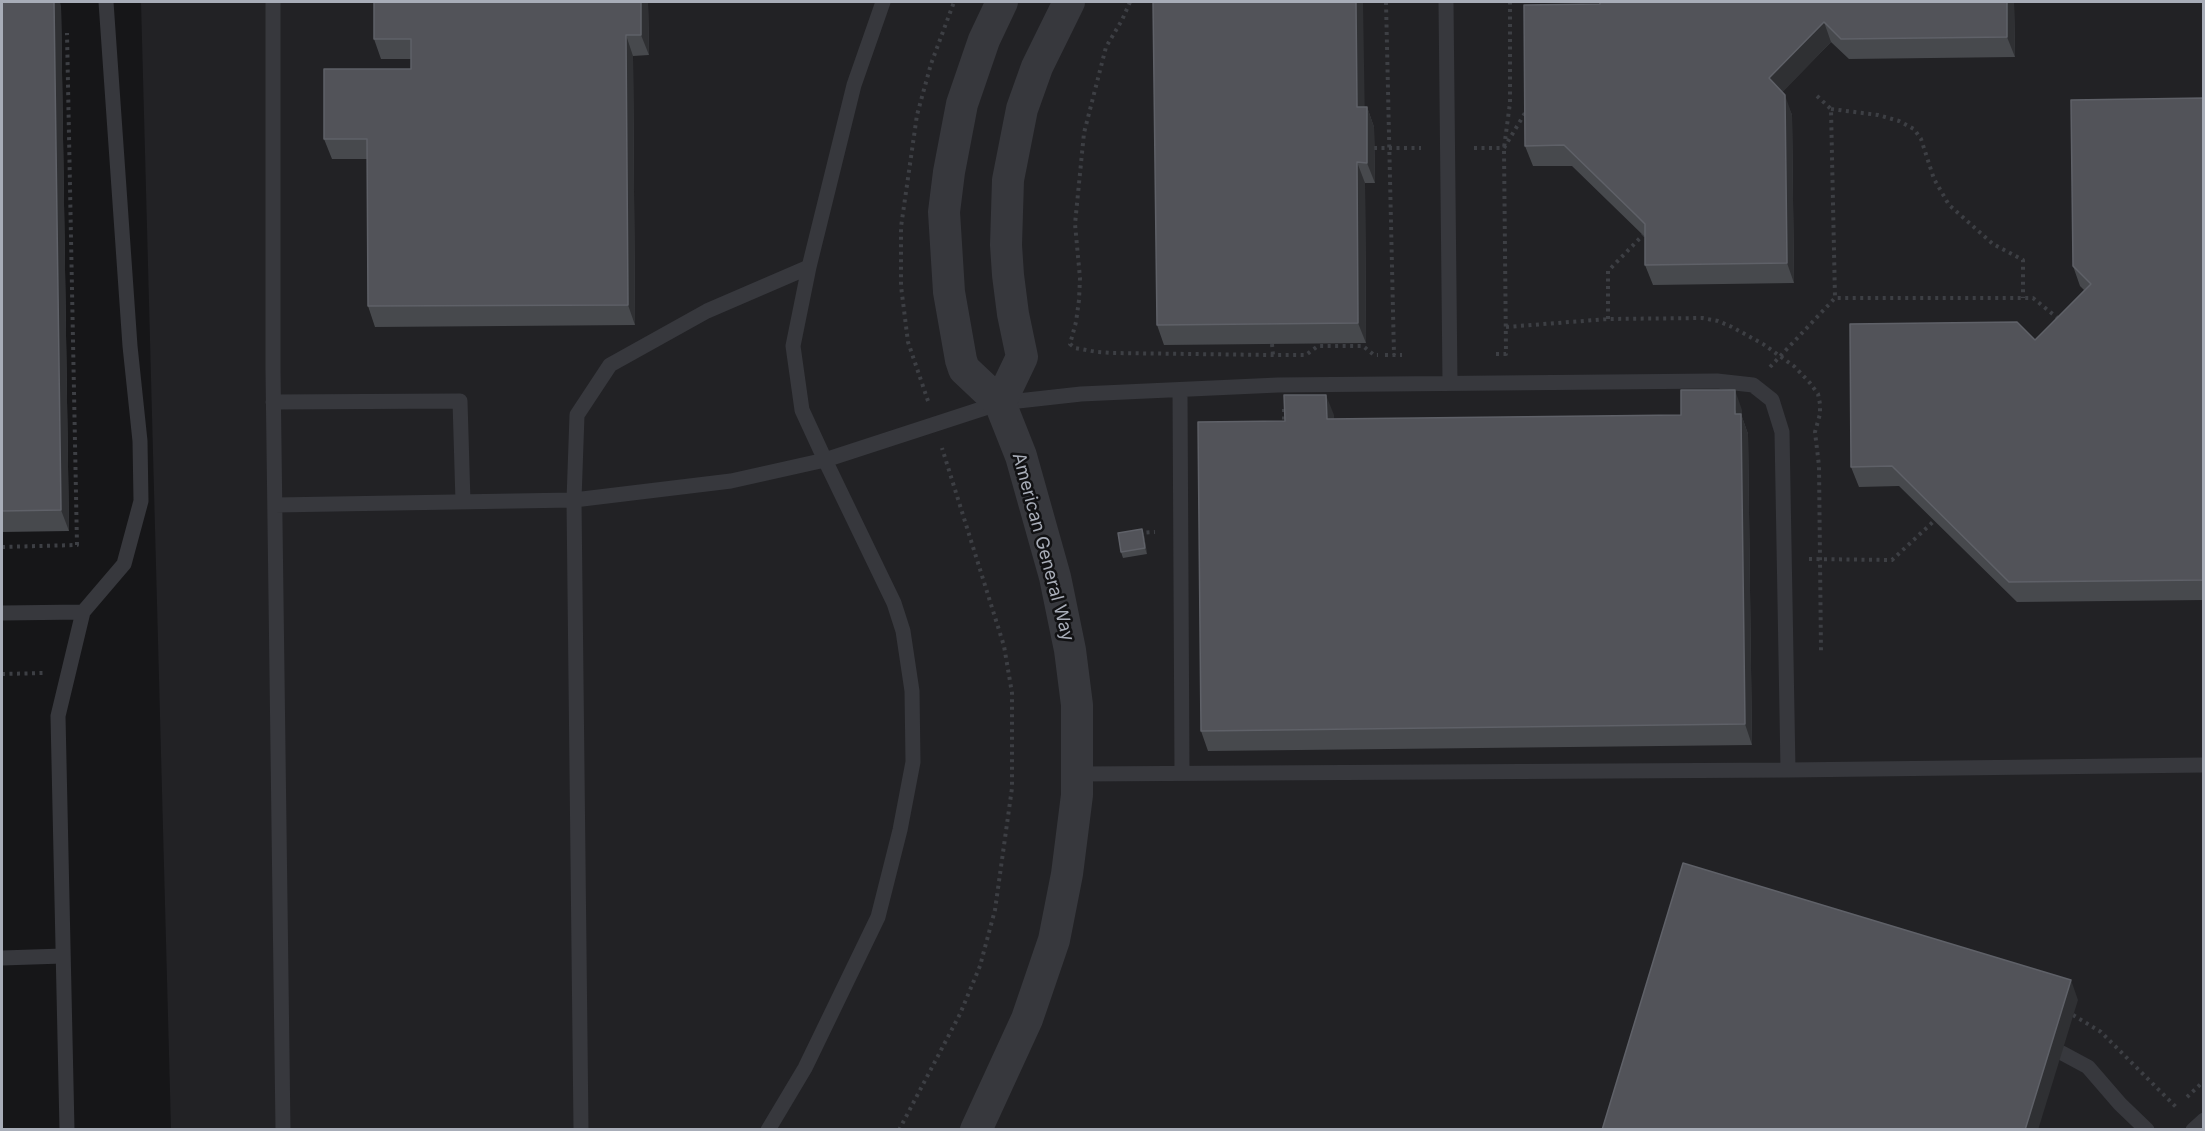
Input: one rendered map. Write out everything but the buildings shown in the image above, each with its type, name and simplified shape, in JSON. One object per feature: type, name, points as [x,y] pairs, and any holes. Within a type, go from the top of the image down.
[{"type":"street","points":[[1002,2],[984,40],[962,104],[944,212],[949,292],[961,360],[964,369],[1000,403],[1022,357],[1008,275],[1006,236],[1008,180],[1022,110],[1037,67],[1069,2]]},
{"type":"street","name":"American General Way","points":[[976,1130],[1027,1019],[1054,940],[1071,847],[1078,774],[1077,705],[1064,620],[1021,456],[1000,403]]},
{"type":"lane","points":[[67,1130],[58,716],[83,612],[124,564],[141,501],[140,441],[130,346],[106,2]]},
{"type":"lane","points":[[273,2],[273,402],[283,1130]]},
{"type":"lane","points":[[768,1130],[805,1068],[878,917],[900,830],[913,762],[912,691],[903,631],[894,603],[802,410],[793,346],[809,267],[854,85],[883,2]]},
{"type":"lane","points":[[1446,2],[1450,383]]},
{"type":"lane","points":[[581,1130],[574,500],[577,415],[610,366],[707,311],[765,288],[809,267]]},
{"type":"lane","points":[[275,505],[574,500],[731,481],[825,460],[1000,403],[1081,394],[1278,385],[1717,381],[1753,385],[1772,400],[1782,432],[1788,770]]},
{"type":"lane","points":[[1180,391],[1182,773]]},
{"type":"lane","points":[[273,402],[460,401],[463,502]]},
{"type":"lane","points":[[2,613],[83,612]]},
{"type":"lane","points":[[1078,774],[2204,765]]},
{"type":"lane","points":[[2,958],[63,956]]},
{"type":"lane","points":[[2062,1053],[2088,1067],[2120,1104],[2147,1130]]},
{"type":"lane","points":[[2193,1130],[2204,1120]]},
{"type":"path","points":[[899,1130],[960,1014],[980,966],[995,910],[1012,788],[1012,693],[1004,646],[908,342],[901,286],[901,227],[917,115],[954,2]]},
{"type":"path","points":[[1130,2],[1106,47],[1084,133],[1075,224],[1080,278],[1079,300],[1070,344],[1075,348],[1112,353],[1306,356],[1318,346],[1363,346],[1374,355],[1506,354],[1504,148],[1510,103],[1510,2]]},
{"type":"path","points":[[1386,2],[1394,355]]},
{"type":"path","points":[[2,547],[77,545],[67,33]]},
{"type":"path","points":[[1817,96],[1832,109],[1878,115],[1899,121],[1914,129],[1921,139],[1934,179],[1950,205],[1994,244],[2023,260],[2023,298]]},
{"type":"path","points":[[1753,385],[1835,298],[1832,109]]},
{"type":"path","points":[[1608,319],[1608,271],[1643,235]]},
{"type":"path","points":[[1835,298],[2033,298],[2060,320]]},
{"type":"path","points":[[1506,327],[1608,319],[1702,318],[1718,321],[1763,344],[1796,367],[1818,394],[1820,404],[1815,432],[1819,466],[1821,652]]},
{"type":"path","points":[[1785,560],[1892,560],[1934,521]]},
{"type":"path","points":[[1132,534],[1181,532]]},
{"type":"path","points":[[2,674],[68,673]]},
{"type":"path","points":[[2073,1015],[2101,1032],[2176,1108],[2185,1112]]},
{"type":"shaded area","points":[[141,2],[2203,2],[2203,1129],[171,1129]]}]
